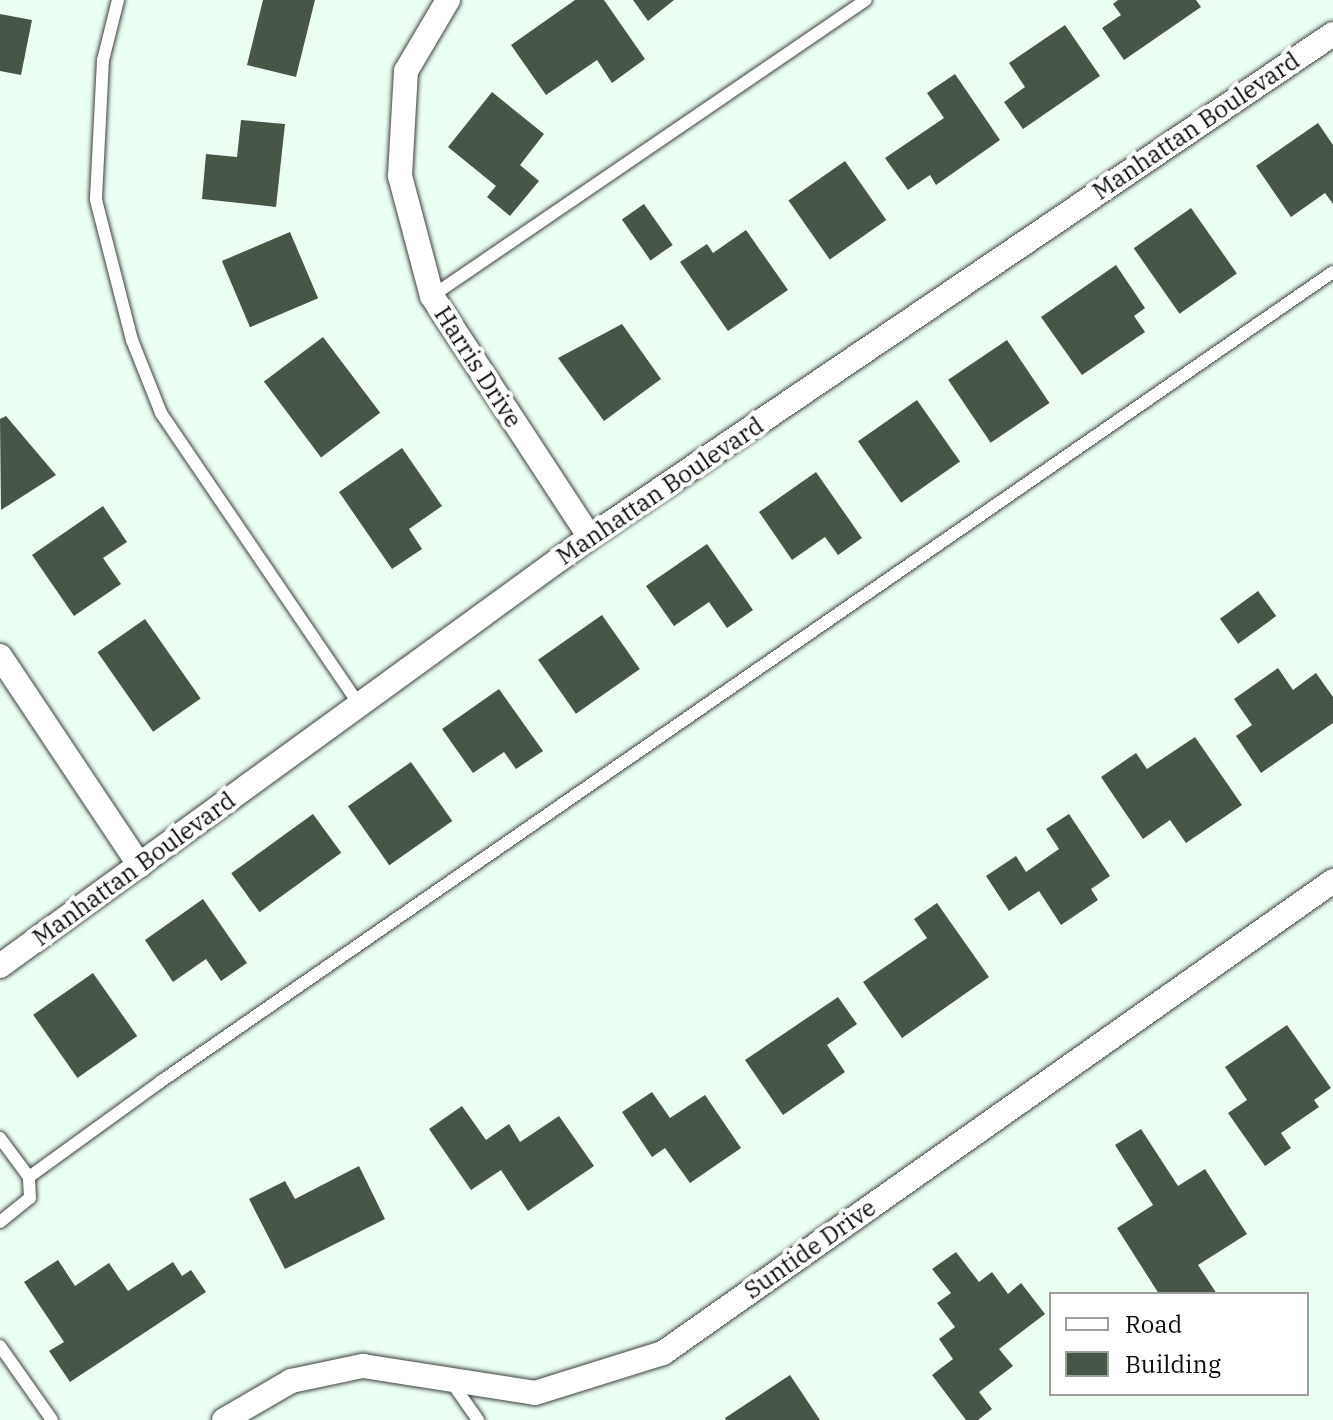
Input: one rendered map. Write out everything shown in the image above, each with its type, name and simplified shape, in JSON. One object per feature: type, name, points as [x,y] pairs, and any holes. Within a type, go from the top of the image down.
[{"type":"street","name":"Harris Drive","points":[[448,0],[406,71],[400,123],[400,176],[432,296],[590,537]]},
{"type":"street","name":"Manhattan Boulevard","points":[[0,966],[590,537],[1333,34]]},
{"type":"street","points":[[0,656],[140,866]]},
{"type":"street","name":"Suntide Drive","points":[[224,1420],[291,1381],[363,1366],[535,1393],[663,1353],[1333,881]]},
{"type":"lane","points":[[118,0],[103,60],[96,200],[132,340],[161,413],[358,703]]},
{"type":"lane","points":[[432,296],[866,0]]},
{"type":"lane","points":[[29,1177],[1333,272]]},
{"type":"lane","points":[[0,1138],[29,1177],[30,1198],[0,1222]]},
{"type":"lane","points":[[0,1346],[52,1420]]},
{"type":"lane","points":[[450,1379],[478,1420]]},
{"type":"building","points":[[263,0],[315,0],[296,77],[247,65]]},
{"type":"building","points":[[575,0],[604,0],[645,59],[612,83],[597,60],[546,95],[511,45]]},
{"type":"building","points":[[633,0],[674,0],[648,21]]},
{"type":"building","points":[[1118,0],[1196,0],[1201,7],[1124,60],[1102,28],[1121,15],[1113,4]]},
{"type":"building","points":[[0,14],[32,20],[21,75],[0,71]]},
{"type":"building","points":[[1065,25],[1100,76],[1023,129],[1004,102],[1025,87],[1009,63]]},
{"type":"building","points":[[955,74],[1000,140],[936,185],[930,175],[908,190],[885,158],[944,118],[927,93]]},
{"type":"building","points":[[492,92],[544,134],[520,165],[539,181],[510,216],[487,197],[496,186],[448,147]]},
{"type":"building","points":[[241,120],[285,124],[276,207],[202,199],[206,154],[237,157]]},
{"type":"building","points":[[1318,123],[1333,145],[1333,204],[1325,193],[1291,217],[1256,166]]},
{"type":"building","points":[[845,161],[886,220],[830,260],[788,201]]},
{"type":"building","points":[[644,204],[673,245],[651,260],[622,219]]},
{"type":"building","points":[[1191,208],[1237,274],[1180,314],[1134,248]]},
{"type":"building","points":[[746,230],[788,290],[728,331],[680,262],[707,244],[713,253]]},
{"type":"building","points":[[290,232],[318,298],[250,327],[222,261]]},
{"type":"building","points":[[1116,265],[1145,308],[1134,316],[1145,332],[1082,375],[1041,317]]},
{"type":"building","points":[[622,324],[661,379],[604,421],[558,358]]},
{"type":"building","points":[[323,337],[380,413],[321,457],[264,382]]},
{"type":"building","points":[[1007,340],[1049,403],[991,443],[948,380]]},
{"type":"building","points":[[917,400],[960,461],[901,503],[858,441]]},
{"type":"building","points":[[6,416],[56,475],[1,510],[0,419]]},
{"type":"building","points":[[402,448],[442,506],[409,529],[422,549],[392,569],[339,492]]},
{"type":"building","points":[[816,472],[862,538],[838,555],[825,537],[792,560],[759,512]]},
{"type":"building","points":[[103,506],[127,542],[103,558],[121,584],[74,616],[32,555]]},
{"type":"building","points":[[707,544],[753,610],[727,628],[709,602],[674,626],[646,586]]},
{"type":"building","points":[[1258,591],[1276,616],[1238,644],[1220,619]]},
{"type":"building","points":[[602,615],[640,669],[576,714],[538,660]]},
{"type":"building","points":[[145,619],[201,698],[153,732],[97,652]]},
{"type":"building","points":[[1278,668],[1293,690],[1316,673],[1333,697],[1333,723],[1261,773],[1236,736],[1252,725],[1234,699]]},
{"type":"building","points":[[499,689],[543,751],[516,769],[504,752],[473,773],[442,729]]},
{"type":"building","points":[[1195,737],[1242,805],[1186,843],[1170,820],[1143,839],[1101,777],[1136,753],[1147,769]]},
{"type":"building","points":[[411,762],[452,821],[389,865],[348,806]]},
{"type":"building","points":[[313,814],[341,853],[260,912],[231,873]]},
{"type":"building","points":[[1069,814],[1110,876],[1091,889],[1098,900],[1061,925],[1039,891],[1009,911],[986,876],[1016,856],[1026,872],[1059,849],[1046,829]]},
{"type":"building","points":[[203,899],[247,963],[221,981],[206,959],[173,982],[145,940]]},
{"type":"building","points":[[937,903],[989,977],[902,1038],[863,982],[927,938],[914,919]]},
{"type":"building","points":[[93,973],[137,1036],[77,1078],[33,1015]]},
{"type":"building","points":[[838,997],[857,1024],[827,1045],[845,1072],[783,1115],[745,1060]]},
{"type":"building","points":[[1287,1025],[1331,1088],[1314,1100],[1319,1107],[1281,1133],[1291,1148],[1265,1166],[1228,1113],[1247,1100],[1225,1067]]},
{"type":"building","points":[[652,1092],[670,1118],[705,1095],[741,1148],[690,1183],[665,1148],[652,1157],[622,1112]]},
{"type":"building","points":[[462,1106],[486,1140],[509,1124],[520,1142],[559,1116],[594,1166],[528,1211],[501,1170],[471,1190],[429,1129]]},
{"type":"building","points":[[1141,1129],[1178,1186],[1205,1169],[1247,1234],[1198,1265],[1216,1292],[1158,1292],[1117,1228],[1153,1205],[1115,1145]]},
{"type":"building","points":[[359,1166],[385,1219],[285,1269],[249,1199],[285,1181],[295,1199]]},
{"type":"building","points":[[956,1252],[979,1282],[992,1272],[1008,1294],[1021,1283],[1045,1314],[999,1349],[1013,1366],[979,1392],[992,1409],[978,1420],[966,1420],[932,1375],[953,1359],[939,1339],[955,1327],[937,1303],[951,1293],[932,1269]]},
{"type":"building","points":[[58,1260],[75,1286],[109,1263],[128,1291],[173,1262],[182,1276],[191,1270],[206,1292],[70,1382],[49,1351],[64,1342],[24,1282]]},
{"type":"building","points":[[790,1375],[820,1420],[726,1420],[725,1418]]}]
